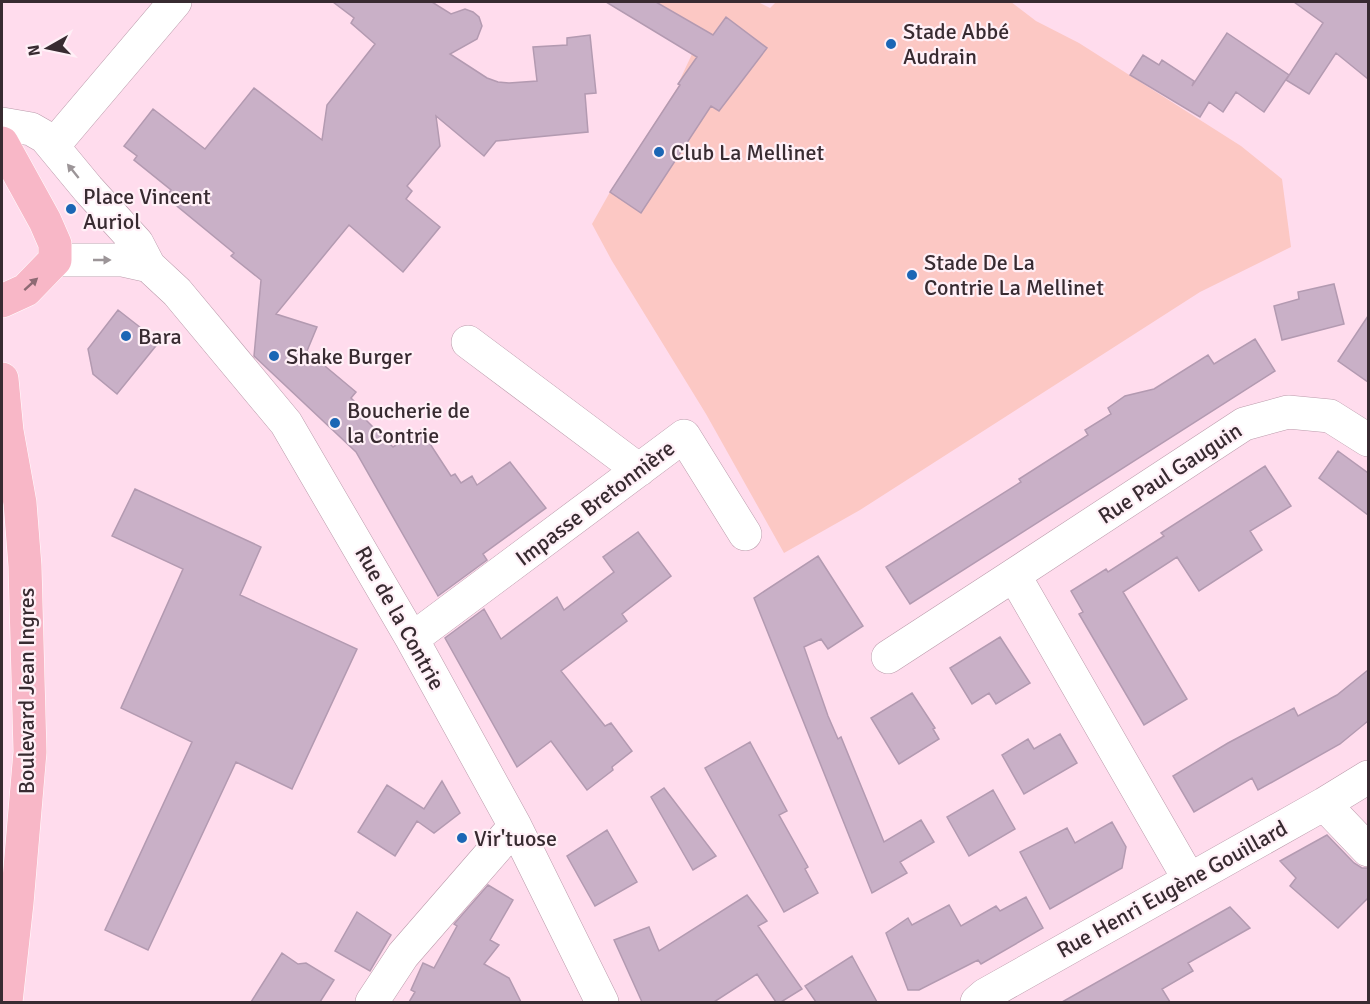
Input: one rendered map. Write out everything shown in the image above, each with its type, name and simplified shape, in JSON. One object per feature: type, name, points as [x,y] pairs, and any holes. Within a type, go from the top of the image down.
[{"type":"main road","points":[[2,143],[45,221],[54,244],[56,260],[26,290],[2,301]]},
{"type":"main road","name":"Boulevard Jean Ingres","points":[[2,379],[4,433],[20,503],[25,566],[30,752],[6,1002]]},
{"type":"street","points":[[2,124],[31,129],[45,137],[61,137],[175,2]]},
{"type":"street","points":[[61,137],[88,189],[137,243],[149,266]]},
{"type":"street","points":[[56,260],[122,260],[149,266]]},
{"type":"street","name":"Rue de la Contrie","points":[[149,266],[177,292],[286,423],[412,639],[515,826],[602,1002]]},
{"type":"street","points":[[468,342],[639,470]]},
{"type":"street","name":"Rue Paul Gauguin","points":[[888,657],[1244,424],[1288,412],[1330,416],[1368,440]]},
{"type":"street","name":"Impasse Bretonnière","points":[[412,639],[684,436],[745,534]]},
{"type":"street","points":[[1014,575],[1189,879]]},
{"type":"street","name":"Rue Henri Eugène Gouillard","points":[[977,1002],[985,995],[1368,777]]},
{"type":"street","points":[[1324,804],[1368,850]]},
{"type":"street","points":[[372,1002],[402,955],[515,826]]},
{"type":"shaded area","points":[[606,2],[758,2],[770,8],[776,2],[1011,2],[1036,21],[1079,43],[1241,146],[1282,179],[1291,247],[1200,292],[860,510],[784,553],[706,414],[612,261],[592,224],[679,85],[692,54]]},
{"type":"building","points":[[333,2],[432,2],[451,14],[465,9],[473,12],[479,17],[482,26],[477,39],[450,54],[487,78],[498,82],[537,81],[533,47],[567,45],[567,38],[590,35],[596,93],[585,94],[588,132],[496,141],[484,156],[436,116],[440,146],[407,186],[412,191],[406,199],[440,227],[403,272],[349,225],[276,314],[317,327],[307,351],[356,392],[351,398],[356,403],[353,407],[393,447],[421,430],[451,476],[455,474],[461,483],[472,476],[477,485],[510,462],[546,508],[483,554],[487,560],[438,596],[356,452],[254,356],[261,280],[231,256],[234,253],[166,197],[171,190],[134,160],[137,156],[124,146],[153,109],[205,149],[254,88],[322,140],[327,105],[375,44],[351,23],[354,18]]},
{"type":"building","name":"Club La Mellinet","points":[[606,2],[656,2],[713,35],[726,17],[767,48],[719,111],[711,106],[641,213],[610,192],[697,57]]},
{"type":"building","points":[[1294,2],[1368,2],[1368,79],[1336,53],[1309,94],[1286,80],[1323,23]]},
{"type":"building","points":[[1227,33],[1289,75],[1264,112],[1236,92],[1223,112],[1209,102],[1200,117],[1130,75],[1143,55],[1159,65],[1162,60],[1194,81],[1192,86]]},
{"type":"building","points":[[1334,284],[1344,324],[1282,340],[1274,306],[1299,299],[1298,292]]},
{"type":"building","points":[[118,310],[159,342],[117,394],[93,374],[88,349]]},
{"type":"building","points":[[1368,316],[1368,382],[1338,361]]},
{"type":"building","points":[[1255,339],[1275,371],[910,604],[886,567],[1021,482],[1019,479],[1088,435],[1085,430],[1111,414],[1108,408],[1125,396],[1154,389],[1208,355],[1214,364]]},
{"type":"building","points":[[1338,451],[1368,473],[1368,515],[1319,478]]},
{"type":"building","points":[[1265,466],[1291,506],[1250,531],[1262,550],[1199,591],[1177,557],[1123,592],[1187,699],[1144,725],[1079,614],[1083,612],[1071,591],[1106,569],[1108,572],[1164,536],[1161,533]]},
{"type":"building","points":[[135,489],[261,547],[240,595],[357,649],[292,789],[236,762],[148,950],[105,930],[192,742],[121,708],[183,569],[112,536]]},
{"type":"building","points":[[638,532],[671,576],[622,614],[627,621],[561,671],[605,726],[611,723],[632,751],[612,767],[613,770],[587,790],[551,741],[517,767],[445,638],[484,609],[501,639],[557,597],[564,610],[614,572],[603,557]]},
{"type":"building","points":[[818,556],[863,626],[828,649],[821,639],[804,647],[828,716],[838,739],[841,737],[884,842],[921,820],[934,842],[900,862],[907,873],[872,893],[754,598]]},
{"type":"building","points":[[1000,637],[1030,683],[996,704],[989,693],[972,704],[950,668]]},
{"type":"building","points":[[1368,670],[1368,721],[1340,744],[1258,790],[1252,778],[1194,812],[1173,776],[1228,743],[1294,708],[1298,716],[1337,695]]},
{"type":"building","points":[[912,693],[935,728],[933,729],[939,739],[899,764],[871,718]]},
{"type":"building","points":[[1060,734],[1077,763],[1024,794],[1002,755],[1028,739],[1034,749]]},
{"type":"building","points":[[750,742],[787,811],[779,815],[808,867],[805,869],[818,893],[784,912],[705,768]]},
{"type":"building","points":[[442,781],[460,813],[434,833],[417,821],[395,856],[358,832],[387,785],[424,809]]},
{"type":"building","points":[[664,788],[716,856],[693,870],[651,797]]},
{"type":"building","points":[[993,790],[1015,829],[969,856],[947,817]]},
{"type":"building","points":[[1112,822],[1126,847],[1122,868],[1050,909],[1020,852],[1067,828],[1075,843]]},
{"type":"building","points":[[607,830],[637,882],[595,906],[567,856]]},
{"type":"building","points":[[1327,835],[1354,863],[1362,868],[1368,868],[1368,898],[1338,928],[1290,886],[1296,878],[1280,861]]},
{"type":"building","points":[[488,885],[513,900],[490,940],[499,945],[484,964],[509,978],[521,1002],[409,1002],[415,992],[411,990],[423,963],[434,968],[457,926],[454,924]]},
{"type":"building","points":[[747,895],[767,921],[758,926],[802,989],[781,1002],[776,1002],[757,974],[714,1002],[642,1002],[614,940],[649,927],[659,951]]},
{"type":"building","points":[[1026,897],[1043,928],[981,964],[978,960],[919,990],[908,990],[886,933],[908,918],[912,925],[949,905],[961,926],[996,906],[1000,911]]},
{"type":"building","points":[[1230,907],[1250,928],[1188,963],[1193,971],[1162,989],[1170,1002],[1062,1002]]},
{"type":"building","points":[[357,912],[391,935],[370,971],[335,951]]},
{"type":"building","points":[[282,953],[298,964],[306,963],[334,980],[320,1002],[251,1002]]},
{"type":"building","points":[[852,956],[877,1002],[816,1002],[805,986]]},
{"type":"place","name":"Stade Abbé Audrain","points":[[891,44]]},
{"type":"place","name":"Club La Mellinet","points":[[659,152]]},
{"type":"place","name":"Place Vincent Auriol","points":[[71,209]]},
{"type":"place","name":"Stade De La Contrie La Mellinet","points":[[912,275]]},
{"type":"place","name":"Bara","points":[[126,336]]},
{"type":"place","name":"Shake Burger","points":[[274,356]]},
{"type":"place","name":"Boucherie de la Contrie","points":[[335,423]]},
{"type":"place","name":"Vir'tuose","points":[[462,838]]}]
